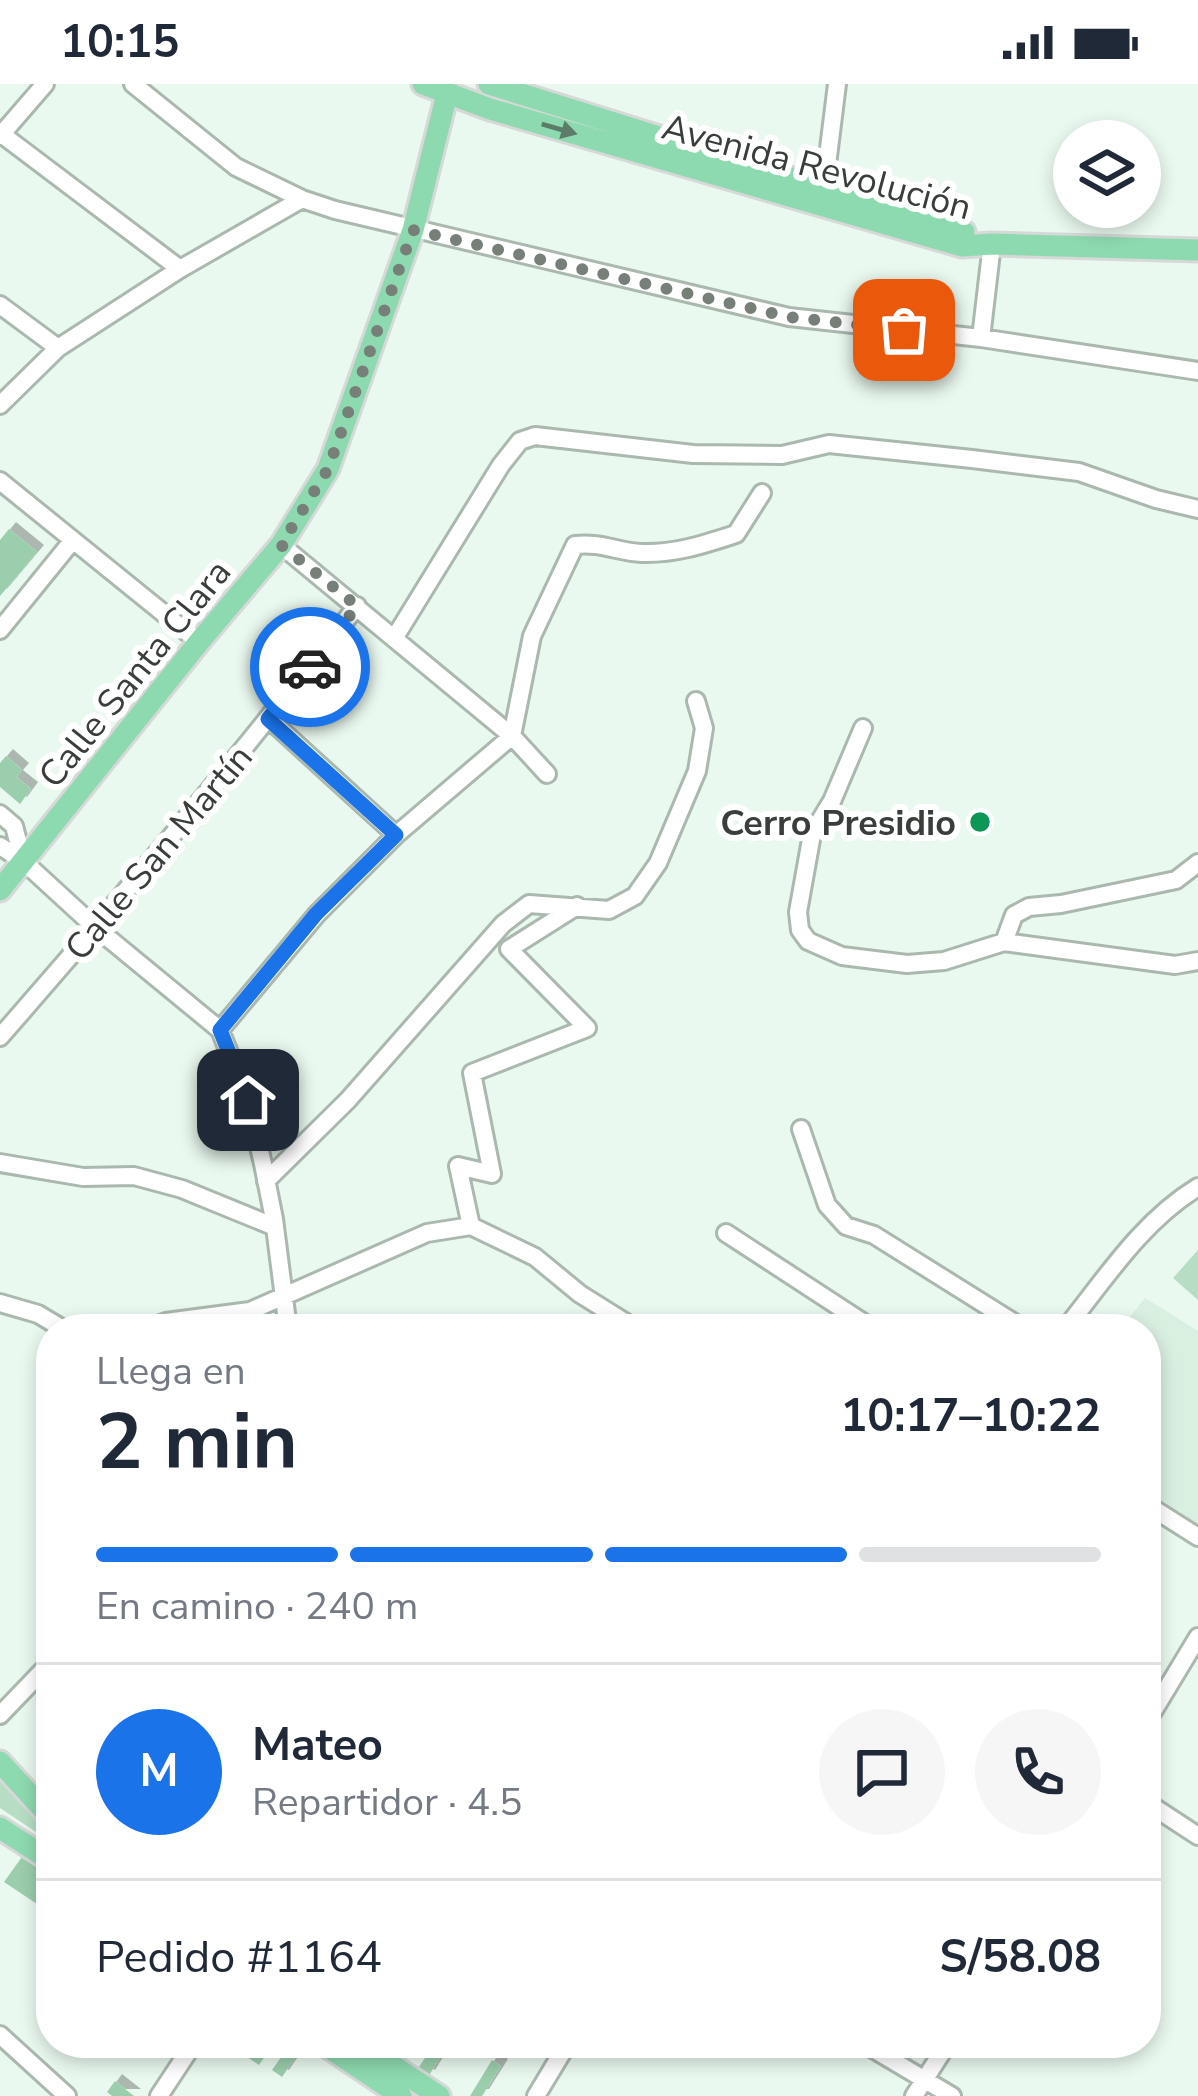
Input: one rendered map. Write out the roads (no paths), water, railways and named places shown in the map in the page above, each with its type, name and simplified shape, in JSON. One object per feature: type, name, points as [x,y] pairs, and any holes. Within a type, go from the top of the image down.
[{"type":"main road","name":"Avenida Revolución","points":[[423,84],[962,247],[985,244]]},
{"type":"main road","name":"Avenida Revolución","points":[[489,84],[964,232],[985,244]]},
{"type":"main road","name":"Calle Santa Clara","points":[[0,890],[281,545],[328,469],[413,230],[448,89]]},
{"type":"main road","points":[[985,244],[1198,250]]},
{"type":"main road","points":[[0,1762],[36,1802]]},
{"type":"main road","points":[[0,1828],[36,1852]]},
{"type":"main road","points":[[344,2058],[401,2096]]},
{"type":"main road","points":[[381,2058],[440,2096]]},
{"type":"street","points":[[45,84],[0,134],[180,269]]},
{"type":"street","points":[[133,84],[236,167],[302,199],[413,230],[789,317],[981,338],[1198,371]]},
{"type":"street","points":[[824,189],[837,84]]},
{"type":"street","points":[[0,405],[58,348],[180,269],[302,199]]},
{"type":"street","points":[[981,338],[985,244]]},
{"type":"street","points":[[0,305],[58,348]]},
{"type":"street","points":[[394,638],[501,465],[520,441],[536,436],[692,454],[782,455],[829,444],[973,459],[1079,472],[1156,500],[1198,509]]},
{"type":"street","points":[[0,482],[199,642]]},
{"type":"street","points":[[220,1030],[316,914],[396,835],[512,736],[532,636],[575,545],[595,543],[638,553],[682,551],[736,534],[763,493]]},
{"type":"street","points":[[0,630],[73,540]]},
{"type":"street","points":[[281,545],[512,736],[547,774]]},
{"type":"street","name":"Calle San Martín","points":[[0,1037],[96,928],[357,606]]},
{"type":"street","points":[[266,1181],[348,1100],[503,924],[529,904],[609,910],[634,896],[658,863],[697,771],[704,728],[696,701]]},
{"type":"street","points":[[268,719],[396,835]]},
{"type":"street","points":[[863,728],[812,834],[798,912],[800,930],[808,941],[842,956],[907,964],[944,961],[1004,942],[1175,965],[1198,962]]},
{"type":"street","points":[[0,814],[14,826],[23,861]]},
{"type":"street","points":[[0,846],[220,1030],[248,1100],[275,1227],[285,1314]]},
{"type":"street","points":[[1004,942],[1014,915],[1029,907],[1176,880],[1198,863]]},
{"type":"street","points":[[470,1226],[458,1166],[492,1174],[472,1073],[587,1028],[509,949],[577,906]]},
{"type":"street","points":[[800,1130],[827,1205],[846,1226],[874,1235],[1000,1314]]},
{"type":"street","points":[[0,1163],[68,1175],[134,1176],[275,1227]]},
{"type":"street","points":[[1077,1314],[1138,1237],[1198,1187]]},
{"type":"street","points":[[227,1314],[250,1311],[427,1233],[470,1226],[535,1257],[612,1314]]},
{"type":"street","points":[[726,1233],[850,1314]]},
{"type":"street","points":[[0,1303],[38,1314]]},
{"type":"street","points":[[1161,1514],[1198,1537]]},
{"type":"street","points":[[1161,1698],[1198,1637]]},
{"type":"street","points":[[0,1714],[36,1677]]},
{"type":"street","points":[[1161,1812],[1198,1836]]},
{"type":"street","points":[[0,2035],[67,2096]]},
{"type":"street","points":[[159,2096],[184,2058]]},
{"type":"street","points":[[536,2096],[559,2058]]},
{"type":"street","points":[[882,2058],[920,2088],[952,2096]]},
{"type":"street","points":[[920,2088],[938,2058]]},
{"type":"place","name":"Cerro Presidio","points":[[980,822]]}]
